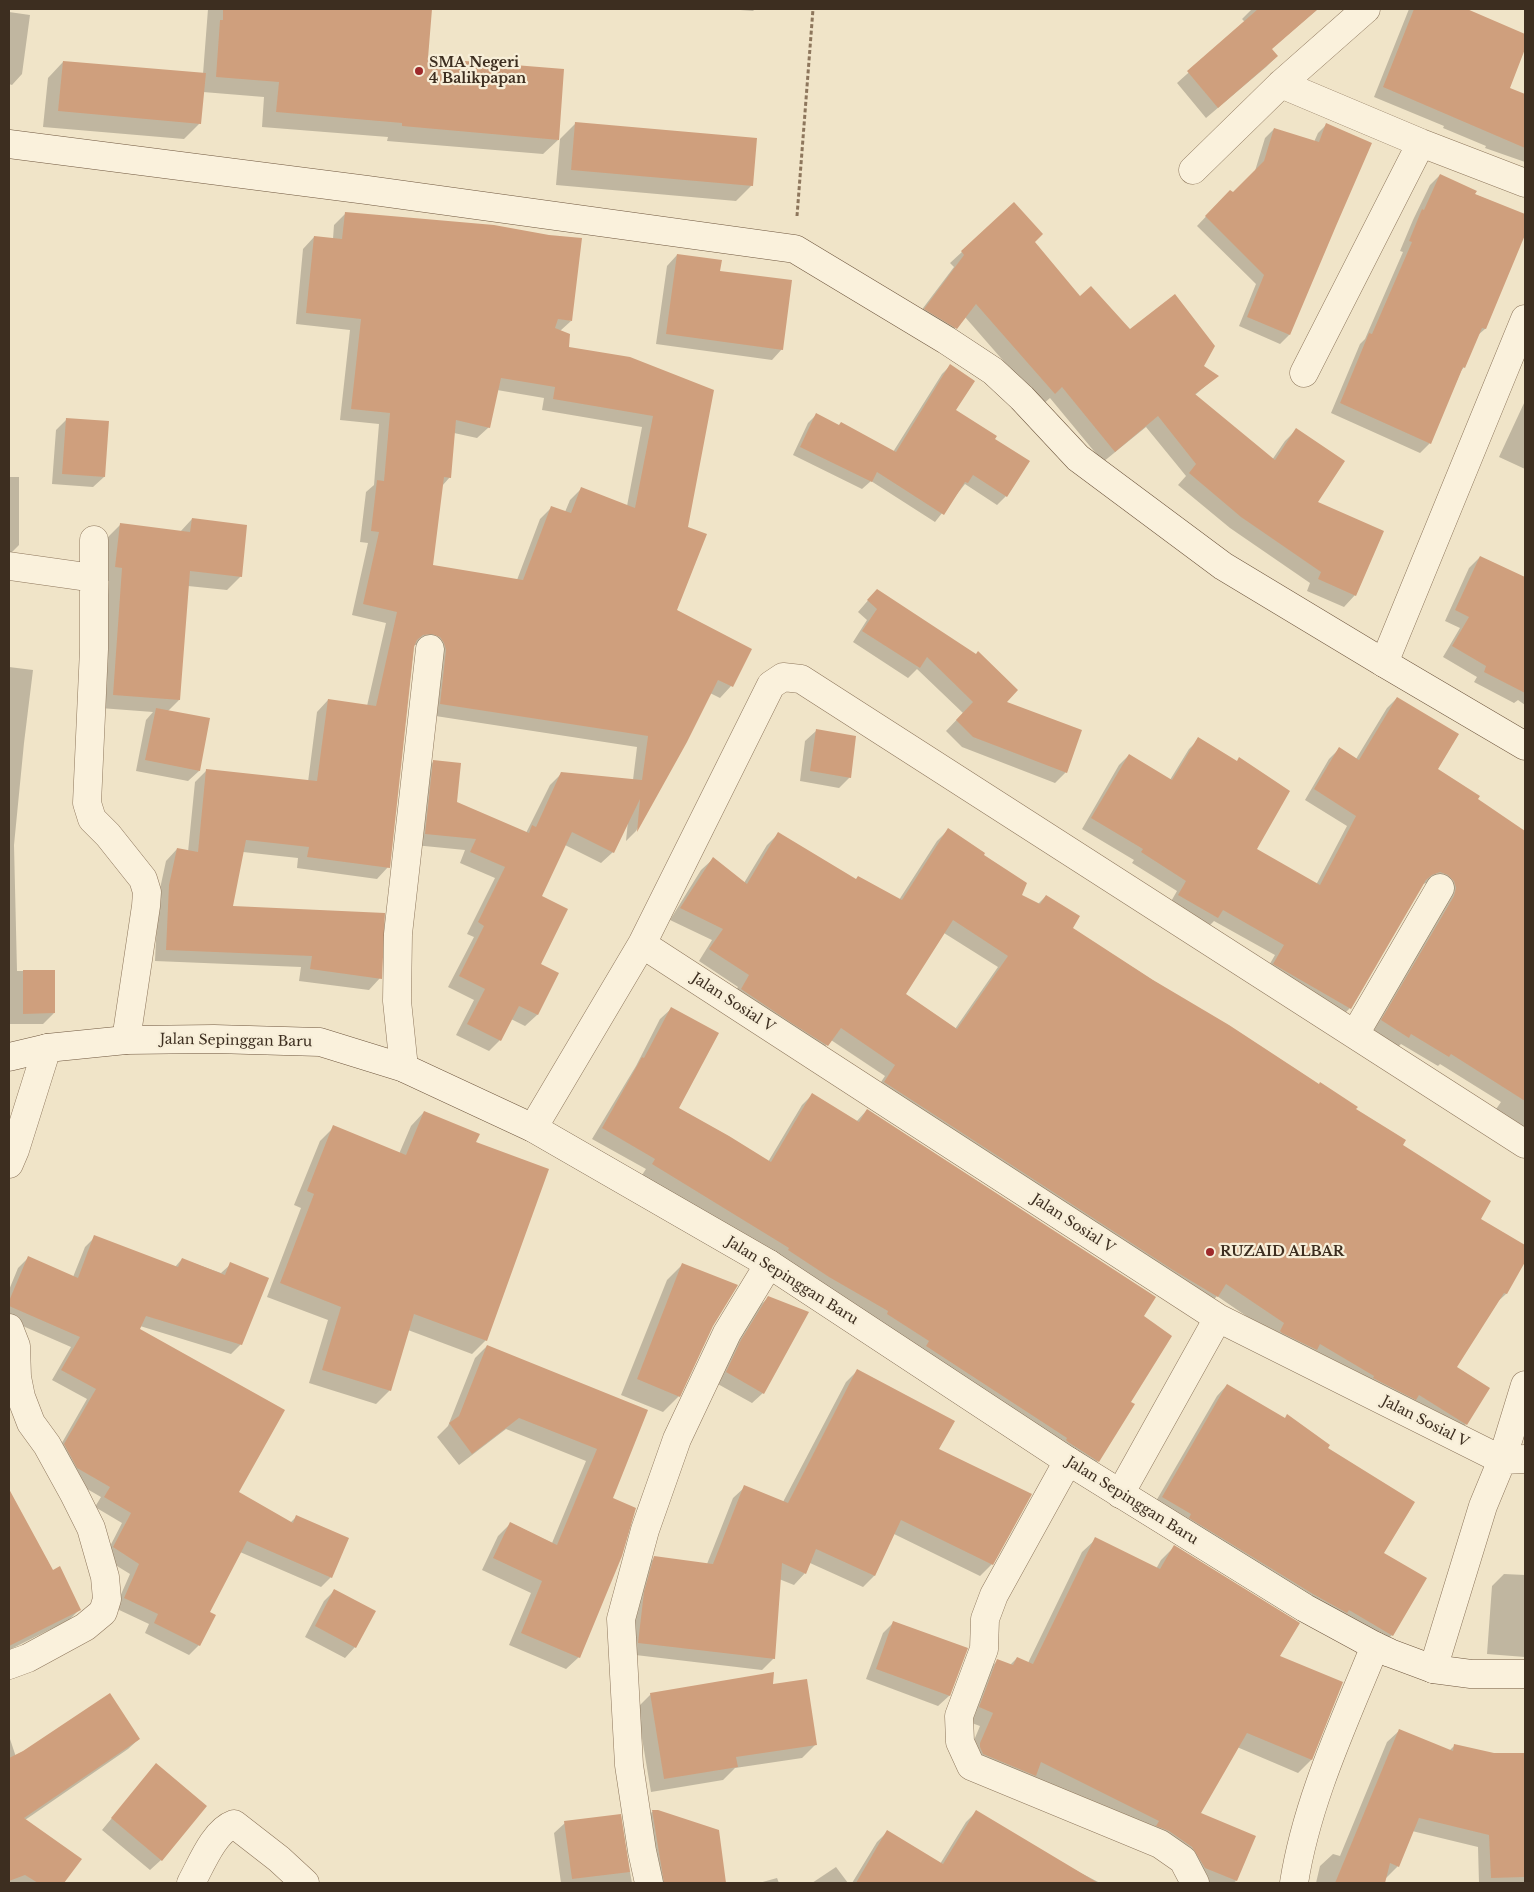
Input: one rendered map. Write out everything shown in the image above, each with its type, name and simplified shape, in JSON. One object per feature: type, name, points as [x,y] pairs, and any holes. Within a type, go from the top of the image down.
[{"type":"street","points":[[1193,170],[1281,84],[1366,9]]},
{"type":"street","points":[[1281,84],[1421,143],[1525,183]]},
{"type":"street","points":[[1304,373],[1421,143]]},
{"type":"street","points":[[9,144],[367,190],[795,249],[946,340],[993,371],[1022,398],[1078,458],[1222,566],[1384,664],[1525,746]]},
{"type":"street","points":[[1384,664],[1525,319]]},
{"type":"street","points":[[94,540],[94,649],[87,803],[92,819],[108,835],[144,879],[147,892],[126,1040]]},
{"type":"street","points":[[9,566],[94,578]]},
{"type":"street","points":[[404,1068],[396,1001],[398,934],[430,649]]},
{"type":"street","points":[[533,1128],[642,944],[771,685],[784,677],[801,679],[1525,1144]]},
{"type":"street","points":[[1355,1034],[1440,888]]},
{"type":"street","name":"Jalan Sosial V","points":[[642,944],[1218,1318],[1513,1459]]},
{"type":"street","name":"Jalan Sepinggan Baru","points":[[9,1057],[47,1048],[126,1040],[214,1039],[320,1042],[404,1068],[533,1128],[769,1264],[1120,1494],[1305,1608],[1375,1646],[1433,1669],[1472,1674],[1525,1674]]},
{"type":"street","points":[[9,1164],[47,1048]]},
{"type":"street","points":[[649,1883],[628,1765],[622,1620],[645,1530],[677,1439],[727,1333],[769,1264]]},
{"type":"street","points":[[1120,1494],[1218,1318]]},
{"type":"street","points":[[9,1328],[16,1346],[17,1377],[21,1397],[31,1422],[56,1461],[91,1528],[105,1577],[107,1599],[103,1612],[85,1627],[28,1658],[9,1665]]},
{"type":"street","points":[[1433,1669],[1483,1506],[1513,1459],[1525,1385]]},
{"type":"street","points":[[1068,1461],[994,1595],[985,1619],[984,1649],[959,1716],[960,1742],[971,1766],[1160,1844],[1183,1860],[1195,1883]]},
{"type":"street","points":[[1294,1883],[1317,1788],[1375,1646]]},
{"type":"street","points":[[191,1883],[219,1834],[234,1824],[279,1859],[305,1883]]},
{"type":"path","points":[[795,249],[813,9]]},
{"type":"building","points":[[223,9],[432,9],[428,58],[564,69],[559,140],[402,126],[402,123],[276,112],[279,82],[216,77],[220,20],[223,20]]},
{"type":"building","points":[[1258,9],[1318,9],[1272,49],[1278,56],[1218,108],[1187,71]]},
{"type":"building","points":[[1414,9],[1467,9],[1525,34],[1525,49],[1510,88],[1525,94],[1525,148],[1383,87]]},
{"type":"building","points":[[63,61],[206,73],[201,124],[58,111]]},
{"type":"building","points":[[575,122],[757,138],[753,186],[571,170]]},
{"type":"building","points":[[1326,123],[1372,143],[1290,335],[1247,317],[1264,275],[1205,216],[1230,190],[1233,192],[1264,161],[1274,128],[1319,142]]},
{"type":"building","points":[[1440,174],[1477,191],[1475,194],[1525,214],[1525,235],[1486,329],[1482,328],[1465,368],[1463,367],[1431,444],[1340,403],[1369,333],[1372,334],[1412,242],[1409,241],[1422,209],[1424,210]]},
{"type":"building","points":[[1014,202],[1043,234],[1035,242],[1080,296],[1091,286],[1130,329],[1175,294],[1215,346],[1204,366],[1219,376],[1195,394],[1275,460],[1296,428],[1345,461],[1318,502],[1384,531],[1356,596],[1318,579],[1321,572],[1241,517],[1189,473],[1196,464],[1158,416],[1115,452],[1062,387],[1055,394],[976,304],[957,329],[924,309],[964,255],[961,251]]},
{"type":"building","points":[[345,212],[494,225],[549,235],[582,238],[572,321],[558,319],[555,328],[570,334],[569,347],[630,357],[714,390],[688,527],[707,534],[677,610],[752,649],[733,687],[718,680],[687,742],[637,832],[640,799],[614,853],[572,832],[542,896],[568,909],[541,964],[559,973],[538,1015],[519,1006],[501,1041],[467,1024],[485,989],[459,976],[484,926],[478,922],[505,867],[470,852],[476,839],[425,834],[433,760],[461,763],[457,802],[529,833],[532,825],[536,827],[561,772],[642,780],[648,736],[440,704],[446,650],[440,637],[432,634],[423,635],[417,640],[414,647],[390,868],[307,857],[309,847],[246,840],[233,906],[385,913],[382,979],[310,969],[312,956],[166,950],[169,885],[177,848],[198,852],[206,769],[317,781],[328,699],[376,706],[397,612],[363,604],[379,532],[371,531],[377,480],[384,481],[390,413],[351,409],[361,319],[306,313],[314,236],[342,239]],"holes":[[[501,378],[555,387],[553,399],[653,416],[635,508],[581,487],[571,513],[551,506],[523,580],[433,565],[444,477],[451,478],[456,420],[490,428]]]},
{"type":"building","points":[[677,254],[722,260],[720,271],[792,280],[783,350],[666,334]]},
{"type":"building","points":[[950,364],[975,381],[956,410],[997,436],[995,439],[1030,461],[1007,497],[973,475],[968,483],[965,482],[944,515],[877,472],[872,482],[800,447],[816,413],[839,425],[841,422],[896,452]]},
{"type":"building","points":[[66,418],[109,421],[105,477],[62,474]]},
{"type":"building","points":[[192,518],[247,525],[242,577],[190,571],[180,700],[113,695],[122,568],[115,567],[120,523],[190,532]]},
{"type":"building","points":[[1480,556],[1525,577],[1525,693],[1484,672],[1486,666],[1452,646],[1469,617],[1455,610]]},
{"type":"building","points":[[877,589],[976,654],[978,651],[1018,690],[1007,702],[1082,730],[1067,773],[973,737],[956,720],[973,702],[927,657],[920,668],[862,631],[877,609],[867,600]]},
{"type":"building","points":[[1397,697],[1459,734],[1438,769],[1480,796],[1478,799],[1525,831],[1525,1101],[1451,1054],[1449,1057],[1411,1034],[1409,1038],[1381,1020],[1454,896],[1456,888],[1454,881],[1448,875],[1440,872],[1426,880],[1351,1009],[1273,964],[1284,945],[1223,910],[1218,918],[1178,895],[1186,881],[1141,852],[1143,849],[1091,818],[1129,754],[1172,780],[1198,737],[1237,761],[1239,757],[1290,791],[1257,849],[1320,885],[1356,816],[1314,789],[1339,747],[1359,760]]},
{"type":"building","points":[[156,708],[210,718],[200,771],[145,760]]},
{"type":"building","points":[[816,729],[856,736],[851,778],[810,771]]},
{"type":"building","points":[[948,828],[985,853],[984,855],[1027,883],[1022,895],[1040,904],[1046,895],[1080,916],[1073,928],[1153,980],[1229,1025],[1319,1084],[1320,1082],[1358,1107],[1356,1109],[1406,1140],[1403,1145],[1491,1201],[1481,1219],[1525,1245],[1525,1262],[1507,1294],[1504,1293],[1457,1367],[1490,1388],[1467,1425],[1419,1395],[1416,1400],[1373,1378],[1374,1376],[1320,1344],[1317,1350],[1282,1333],[1280,1331],[1284,1323],[1226,1284],[1218,1297],[1173,1270],[884,1082],[895,1065],[841,1028],[828,1046],[790,1022],[741,989],[749,975],[709,949],[723,929],[680,908],[713,857],[747,884],[778,832],[856,879],[858,876],[902,900]],"holes":[[[953,920],[1008,956],[957,1029],[906,994]]]},
{"type":"building","points":[[23,970],[55,970],[55,1013],[23,1014]]},
{"type":"building","points":[[671,1007],[719,1033],[679,1108],[771,1162],[812,1093],[859,1122],[867,1109],[1156,1297],[1144,1316],[1172,1336],[1131,1402],[1135,1404],[1099,1462],[1068,1442],[1067,1438],[926,1346],[929,1341],[887,1314],[888,1311],[829,1277],[788,1250],[789,1248],[652,1164],[655,1159],[602,1128],[642,1057],[644,1058]]},
{"type":"building","points":[[424,1111],[480,1134],[476,1142],[549,1169],[487,1341],[414,1314],[391,1391],[322,1370],[341,1307],[280,1283],[314,1194],[307,1191],[333,1125],[406,1155]]},
{"type":"building","points":[[94,1235],[178,1267],[182,1258],[225,1275],[230,1262],[269,1278],[242,1345],[146,1316],[140,1329],[285,1410],[239,1492],[293,1523],[296,1515],[349,1538],[332,1578],[247,1541],[210,1612],[216,1615],[200,1646],[154,1623],[158,1614],[124,1598],[139,1564],[113,1547],[131,1513],[104,1497],[110,1487],[77,1468],[64,1444],[96,1389],[61,1370],[80,1337],[9,1306],[9,1301],[28,1256],[78,1278]]},
{"type":"building","points":[[682,1263],[738,1285],[713,1326],[680,1397],[637,1379]]},
{"type":"building","points":[[768,1296],[809,1312],[764,1394],[726,1372],[741,1340]]},
{"type":"building","points":[[487,1345],[648,1410],[613,1498],[636,1508],[622,1556],[580,1658],[521,1633],[542,1581],[493,1558],[510,1522],[557,1545],[597,1449],[519,1418],[472,1454],[449,1423],[459,1416]]},
{"type":"building","points":[[857,1369],[955,1421],[939,1449],[1032,1494],[993,1565],[901,1520],[875,1576],[816,1549],[806,1574],[782,1563],[775,1659],[638,1643],[644,1592],[654,1556],[713,1564],[744,1485],[788,1503]]},
{"type":"building","points":[[1227,1384],[1285,1418],[1287,1414],[1330,1445],[1328,1448],[1415,1502],[1384,1553],[1427,1578],[1393,1636],[1349,1610],[1347,1613],[1313,1594],[1189,1518],[1191,1514],[1162,1497]]},
{"type":"building","points":[[9,1489],[53,1570],[60,1566],[81,1610],[9,1646]]},
{"type":"building","points":[[1095,1537],[1160,1569],[1174,1545],[1300,1623],[1280,1656],[1343,1682],[1312,1760],[1247,1733],[1201,1813],[1256,1836],[1237,1881],[1205,1868],[1192,1847],[1169,1831],[1156,1826],[1159,1821],[1041,1762],[1036,1776],[983,1754],[980,1747],[993,1713],[979,1707],[997,1659],[1013,1665],[1017,1657],[1033,1664]]},
{"type":"building","points":[[334,1589],[376,1611],[356,1648],[315,1626]]},
{"type":"building","points":[[893,1621],[968,1648],[950,1696],[876,1669]]},
{"type":"building","points":[[774,1672],[773,1684],[807,1679],[817,1745],[736,1757],[738,1767],[664,1779],[650,1693]]},
{"type":"building","points":[[110,1693],[140,1739],[24,1818],[82,1859],[64,1883],[38,1883],[25,1875],[9,1881],[9,1758],[23,1751]]},
{"type":"building","points":[[1399,1729],[1453,1751],[1454,1744],[1494,1753],[1525,1753],[1525,1877],[1491,1878],[1489,1835],[1419,1818],[1399,1867],[1390,1863],[1385,1883],[1335,1883]]},
{"type":"building","points":[[156,1763],[207,1806],[162,1861],[111,1818]]},
{"type":"building","points":[[652,1810],[658,1810],[719,1830],[726,1883],[664,1883]]},
{"type":"building","points":[[976,1810],[1098,1883],[856,1883],[887,1830],[943,1864]]},
{"type":"building","points":[[621,1814],[630,1872],[572,1879],[564,1821]]},
{"type":"place","name":"SMA Negeri 4 Balikpapan","points":[[419,71]]},
{"type":"place","name":"RUZAID ALBAR","points":[[1210,1252]]}]
